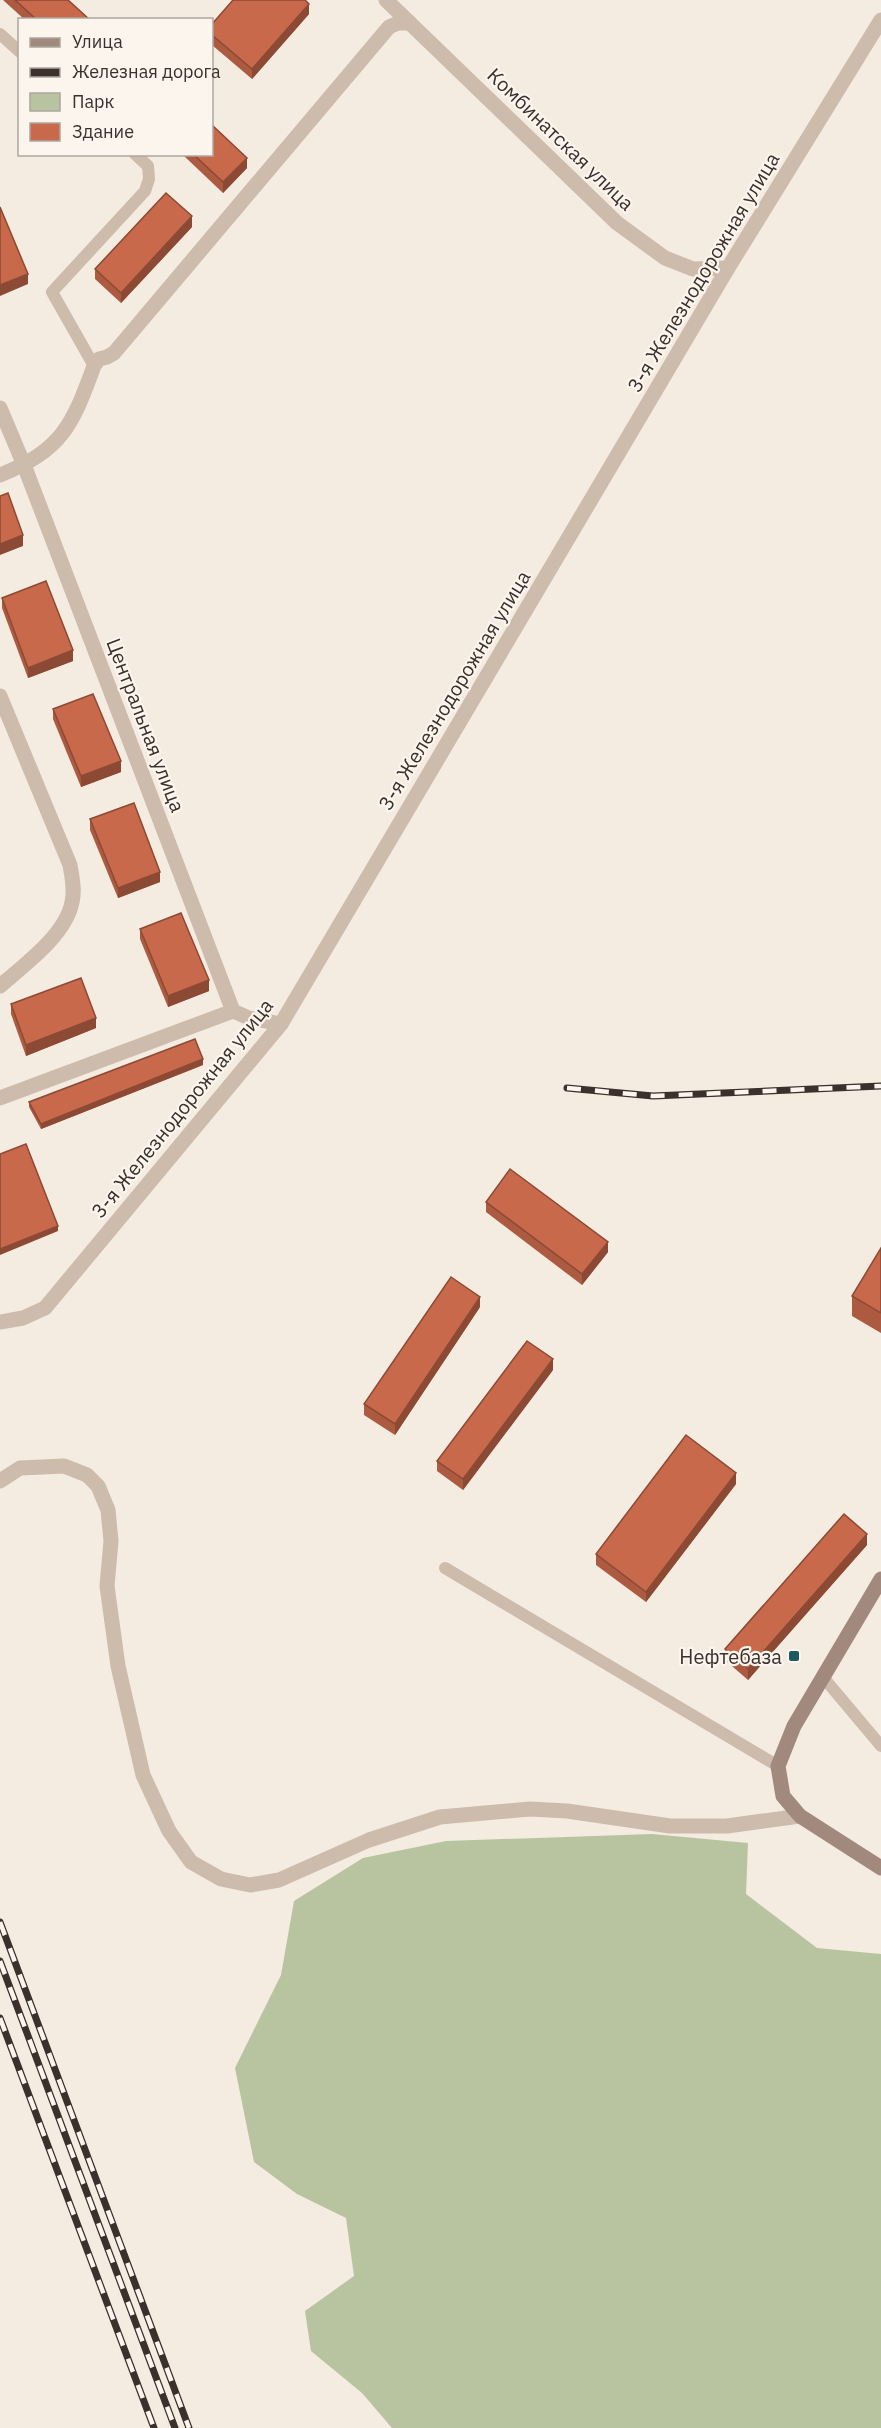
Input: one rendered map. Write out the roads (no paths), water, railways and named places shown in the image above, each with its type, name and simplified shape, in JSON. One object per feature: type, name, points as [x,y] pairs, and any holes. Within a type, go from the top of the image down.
[{"type":"street","name":"Комбинатская улица","points":[[386,0],[617,223],[665,258],[693,269],[728,268]]},
{"type":"street","name":"3-я Железнодорожная улица","points":[[0,1322],[23,1318],[45,1308],[281,1024],[728,268],[881,20]]},
{"type":"street","points":[[0,475],[24,465],[59,438],[71,423],[99,359],[114,352],[390,27],[398,23],[410,23]]},
{"type":"street","name":"Центральная улица","points":[[0,408],[24,465],[233,1011]]},
{"type":"street","points":[[0,986],[40,951],[68,917],[74,889],[70,865],[1,702]]},
{"type":"street","points":[[0,1098],[233,1011],[249,1018],[281,1024]]},
{"type":"street","points":[[0,1481],[20,1468],[64,1466],[87,1475],[98,1486],[108,1510],[111,1541],[107,1586],[118,1666],[143,1775],[169,1831],[191,1863],[221,1879],[250,1885],[279,1880],[369,1840],[440,1817],[530,1809],[567,1811],[670,1826],[727,1826],[800,1816]]},
{"type":"street","points":[[881,1579],[794,1726],[778,1766],[783,1796],[800,1816],[881,1868]]},
{"type":"lane","points":[[0,34],[18,50]]},
{"type":"lane","points":[[94,366],[52,292],[145,191],[148,166],[137,156]]},
{"type":"lane","points":[[445,1568],[778,1766]]},
{"type":"lane","points":[[823,1677],[881,1746]]},
{"type":"railway","points":[[567,1088],[653,1096],[881,1086]]},
{"type":"railway","points":[[0,1922],[189,2428]]},
{"type":"railway","points":[[0,1961],[175,2428]]},
{"type":"railway","points":[[0,2018],[154,2428]]},
{"type":"place","name":"Нефтебаза","points":[[794,1656]]}]
